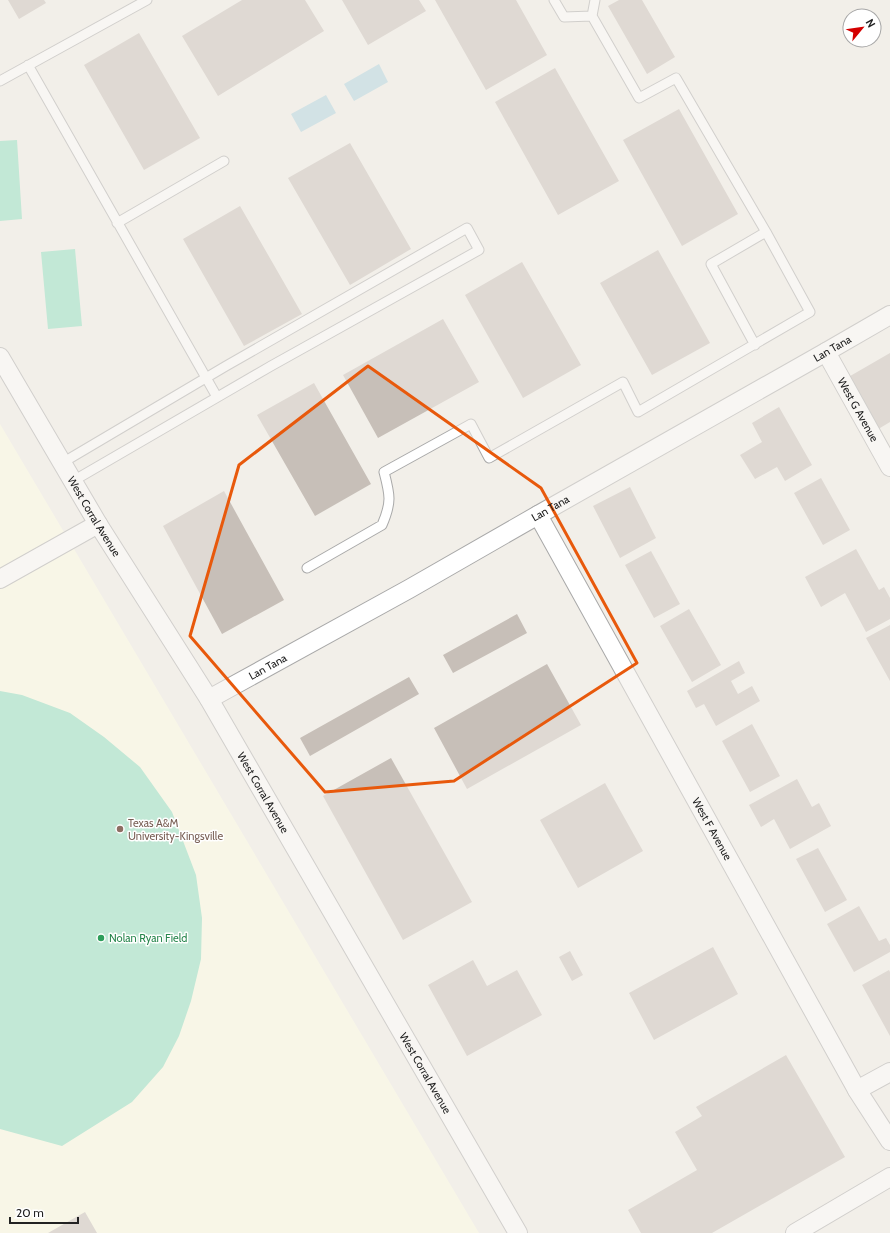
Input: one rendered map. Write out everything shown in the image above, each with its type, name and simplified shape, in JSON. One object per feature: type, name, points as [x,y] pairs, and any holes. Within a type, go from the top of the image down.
[{"type":"street","name":"Lan Tana","points":[[210,699],[409,590],[890,314]]},
{"type":"street","name":"West G Avenue","points":[[826,352],[890,467]]},
{"type":"street","name":"West Corral Avenue","points":[[0,357],[98,524],[210,699],[518,1233]]},
{"type":"street","name":"West F Avenue","points":[[538,515],[857,1090],[890,1141]]},
{"type":"street","points":[[0,579],[98,524]]},
{"type":"street","points":[[857,1090],[890,1072]]},
{"type":"street","points":[[795,1233],[890,1177]]},
{"type":"lane","points":[[0,81],[147,0]]},
{"type":"lane","points":[[554,0],[564,17],[592,16]]},
{"type":"lane","points":[[308,568],[382,525],[388,512],[390,495],[384,472],[471,424],[489,458],[623,382],[638,412],[810,312],[766,232],[676,78],[639,98],[592,16],[595,0]]},
{"type":"lane","points":[[28,65],[117,224],[217,397]]},
{"type":"lane","points":[[117,224],[224,161]]},
{"type":"lane","points":[[62,463],[466,228],[478,250],[217,397],[73,481]]},
{"type":"lane","points":[[755,345],[711,264],[766,232]]},
{"type":"highlighted area","points":[[368,366],[541,488],[637,663],[454,781],[325,792],[190,636],[239,465]]},
{"type":"shaded area","name":"Texas A&M University-Kingsville","points":[[0,424],[479,1233],[0,1233]]},
{"type":"green space","points":[[17,140],[22,219],[0,221],[0,141]]},
{"type":"green space","points":[[75,249],[82,326],[48,329],[41,252]]},
{"type":"green space","name":"Nolan Ryan Field","points":[[0,691],[22,695],[70,713],[104,737],[140,767],[172,812],[196,875],[202,918],[201,959],[191,1001],[179,1036],[163,1067],[132,1102],[62,1146],[0,1129]]},
{"type":"water","points":[[379,64],[388,82],[354,101],[344,84]]},
{"type":"water","points":[[326,95],[336,113],[301,132],[291,114]]},
{"type":"building","points":[[8,0],[44,0],[46,3],[19,19]]},
{"type":"building","points":[[242,0],[305,0],[324,31],[218,96],[182,36]]},
{"type":"building","points":[[342,0],[419,0],[426,11],[368,45]]},
{"type":"building","points":[[435,0],[516,0],[547,55],[486,90]]},
{"type":"building","points":[[619,0],[642,0],[675,57],[647,74],[608,6]]},
{"type":"building","points":[[139,33],[200,138],[144,170],[84,65]]},
{"type":"building","points":[[555,68],[619,181],[558,215],[495,102]]},
{"type":"building","points":[[679,109],[738,214],[682,246],[623,140]]},
{"type":"building","points":[[350,143],[411,249],[350,285],[288,178]]},
{"type":"building","points":[[240,206],[302,314],[244,346],[183,239]]},
{"type":"building","points":[[658,250],[710,343],[652,375],[600,283]]},
{"type":"building","points":[[522,262],[581,365],[523,398],[465,295]]},
{"type":"building","points":[[443,319],[479,382],[378,438],[343,375]]},
{"type":"building","points":[[890,353],[890,422],[875,431],[845,379]]},
{"type":"building","points":[[314,383],[371,484],[315,516],[257,415]]},
{"type":"building","points":[[779,407],[812,465],[785,481],[777,467],[755,479],[740,455],[762,442],[752,423]]},
{"type":"building","points":[[821,478],[850,530],[823,545],[794,493]]},
{"type":"building","points":[[630,487],[656,538],[620,558],[593,506]]},
{"type":"building","points":[[224,491],[284,600],[222,634],[163,526]]},
{"type":"building","points":[[856,549],[879,590],[884,587],[890,598],[890,619],[866,632],[845,593],[821,607],[805,577]]},
{"type":"building","points":[[651,551],[680,604],[654,618],[625,565]]},
{"type":"building","points":[[689,609],[721,665],[692,682],[660,626]]},
{"type":"building","points":[[517,614],[527,633],[453,673],[443,655]]},
{"type":"building","points":[[890,625],[890,681],[866,638]]},
{"type":"building","points":[[739,661],[745,673],[731,681],[738,694],[752,686],[760,701],[716,726],[704,704],[696,708],[687,691]]},
{"type":"building","points":[[547,664],[581,725],[467,789],[434,728]]},
{"type":"building","points":[[409,677],[419,694],[310,756],[300,738]]},
{"type":"building","points":[[752,724],[780,776],[750,792],[722,741]]},
{"type":"building","points":[[391,758],[472,902],[403,940],[323,796]]},
{"type":"building","points":[[797,779],[812,807],[819,803],[831,826],[790,849],[774,819],[761,827],[749,805]]},
{"type":"building","points":[[605,783],[643,851],[578,888],[540,820]]},
{"type":"building","points":[[818,848],[847,900],[825,912],[796,859]]},
{"type":"building","points":[[859,906],[879,941],[886,938],[890,945],[890,952],[854,972],[827,924]]},
{"type":"building","points":[[713,947],[738,994],[654,1040],[629,993]]},
{"type":"building","points":[[570,951],[583,975],[572,981],[559,957]]},
{"type":"building","points":[[473,960],[487,986],[517,970],[542,1015],[467,1056],[428,985]]},
{"type":"building","points":[[889,970],[890,972],[890,1036],[862,985]]},
{"type":"building","points":[[786,1055],[845,1157],[712,1233],[641,1233],[628,1210],[697,1170],[675,1132],[702,1116],[696,1107]]},
{"type":"building","points":[[85,1212],[97,1233],[48,1233]]},
{"type":"place","name":"Texas A&M University-Kingsville","points":[[120,829]]},
{"type":"place","name":"Nolan Ryan Field","points":[[101,938]]}]
